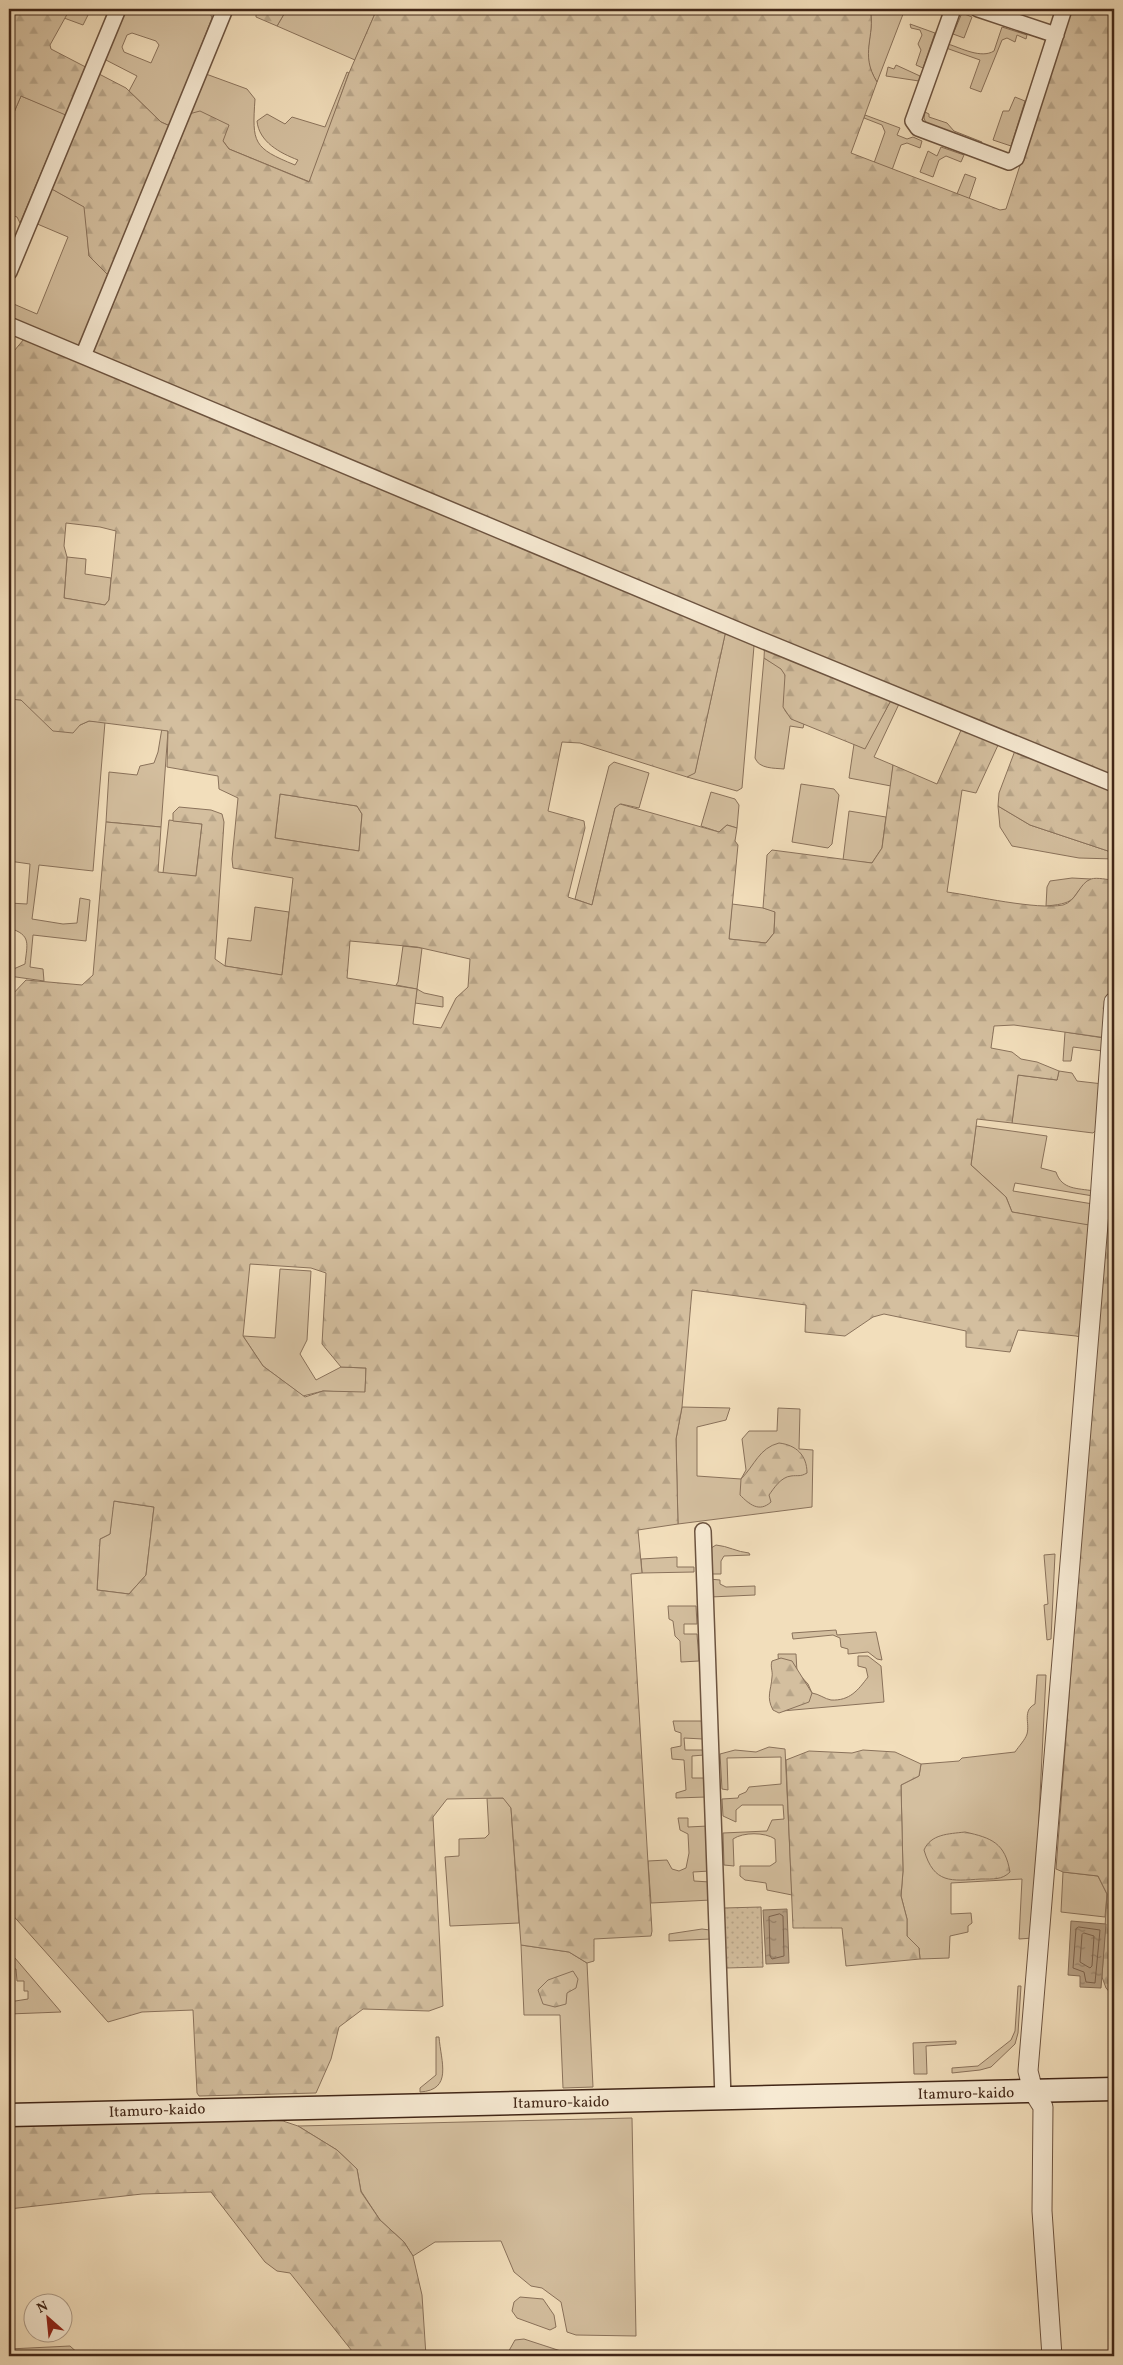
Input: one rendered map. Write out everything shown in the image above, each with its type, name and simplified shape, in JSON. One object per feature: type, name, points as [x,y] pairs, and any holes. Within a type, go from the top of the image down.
[{"type":"main road","name":"Itamuro-kaido","points":[[9,2115],[1114,2089]]},
{"type":"street","points":[[9,272],[118,9]]},
{"type":"street","points":[[83,356],[223,9]]},
{"type":"street","points":[[953,9],[913,121],[918,128],[1009,162],[1016,158],[1064,9]]},
{"type":"street","points":[[978,9],[1056,35]]},
{"type":"street","points":[[9,325],[749,635],[1114,784]]},
{"type":"street","points":[[1052,2356],[1042,2211],[1043,2107],[1033,2091],[1028,2072],[1100,1210],[1114,1002]]},
{"type":"street","points":[[704,1531],[723,2098]]},
{"type":"green space","points":[[9,9],[70,9],[50,45],[51,49],[126,88],[161,122],[170,126],[189,114],[200,111],[229,125],[223,141],[229,149],[309,182],[349,73],[377,9],[870,9],[871,28],[868,54],[872,72],[877,82],[851,153],[1000,210],[1006,209],[1070,9],[1114,9],[1114,853],[1030,825],[998,806],[999,793],[1019,740],[897,689],[865,749],[791,719],[783,707],[785,675],[781,669],[764,658],[765,638],[726,630],[695,773],[687,777],[580,743],[562,742],[548,811],[584,821],[585,828],[568,897],[592,905],[615,808],[620,804],[719,832],[727,825],[737,828],[735,841],[738,845],[729,939],[766,943],[774,933],[775,912],[763,908],[767,855],[772,850],[872,863],[882,848],[893,765],[937,784],[962,728],[999,743],[976,793],[962,790],[947,892],[1022,904],[1051,906],[1068,903],[1084,884],[1091,879],[1114,880],[1114,1039],[1014,1025],[994,1026],[991,1048],[1012,1052],[1021,1059],[1037,1062],[1059,1071],[1057,1080],[1018,1075],[1012,1123],[977,1119],[971,1165],[1006,1197],[1012,1212],[1101,1227],[1106,1171],[1114,1170],[1114,1997],[1106,1988],[1102,1977],[1107,1894],[1098,1876],[1063,1872],[1056,1869],[1096,1341],[1076,1336],[1018,1330],[1010,1352],[966,1347],[966,1331],[884,1314],[873,1317],[845,1336],[805,1332],[806,1305],[692,1290],[682,1407],[676,1439],[678,1524],[638,1530],[642,1573],[631,1574],[651,1936],[594,1939],[594,1961],[587,1963],[569,1952],[521,1945],[511,1808],[503,1798],[447,1799],[433,1817],[443,2006],[429,2011],[363,2009],[339,2027],[331,2059],[316,2093],[199,2096],[197,2093],[193,2010],[142,2012],[108,2022],[9,1911],[9,998],[26,980],[82,985],[93,975],[106,822],[161,827],[158,872],[196,876],[202,824],[173,821],[173,813],[179,807],[211,810],[222,814],[224,822],[215,959],[225,966],[282,975],[293,878],[233,868],[232,859],[238,798],[219,789],[218,776],[167,767],[168,731],[89,721],[80,725],[73,733],[53,731],[21,700],[9,699],[11,389],[9,388],[9,367],[13,365],[14,351],[24,339],[74,358],[109,276],[89,256],[84,207],[50,188],[75,119],[21,96],[9,124]],"holes":[[[66,523],[116,531],[109,600],[105,605],[64,598],[67,557],[64,546]],[[280,794],[357,806],[362,814],[359,851],[275,838]],[[350,941],[417,947],[470,959],[468,987],[456,998],[441,1028],[413,1024],[417,989],[347,978]],[[250,1264],[311,1268],[326,1273],[322,1344],[341,1367],[366,1368],[365,1392],[323,1391],[305,1397],[263,1366],[243,1336]],[[114,1501],[154,1507],[146,1575],[129,1594],[97,1590],[100,1539],[110,1534]]]},
{"type":"green space","points":[[70,9],[79,13],[82,9],[91,9],[83,25],[64,18]]},
{"type":"green space","points":[[125,9],[209,10],[212,18],[170,126],[161,122],[129,91],[137,76],[104,59]],"holes":[[[132,33],[156,41],[159,45],[151,63],[124,52],[122,47],[127,35]]]},
{"type":"green space","points":[[256,9],[287,9],[277,26],[256,17]]},
{"type":"green space","points":[[287,9],[377,9],[355,60],[277,26]]},
{"type":"green space","points":[[870,9],[905,9],[877,82],[871,72],[868,54],[871,28]]},
{"type":"green space","points":[[962,13],[972,17],[964,38],[953,34]]},
{"type":"green space","points":[[910,24],[935,33],[923,68],[916,65],[921,50],[918,44],[922,35],[920,30],[911,28]]},
{"type":"green space","points":[[1002,27],[1027,35],[1026,39],[1017,35],[1015,42],[1007,38],[1002,40],[981,92],[970,88],[980,60],[946,48],[948,44],[971,52],[989,53],[994,51]]},
{"type":"green space","points":[[896,65],[920,76],[919,81],[886,76],[888,67],[894,69]]},
{"type":"green space","points":[[347,72],[349,73],[310,182],[229,149],[223,141],[189,114],[206,74],[247,89],[255,99],[254,125],[258,142],[271,154],[295,165],[298,160],[284,154],[266,141],[257,121],[267,114],[285,124],[292,117],[325,127]]},
{"type":"green space","points":[[21,96],[66,114],[20,223],[17,217],[9,214],[9,124]]},
{"type":"green space","points":[[1015,97],[1025,101],[1011,146],[993,140],[1003,111],[1009,111]]},
{"type":"green space","points":[[925,112],[929,114],[929,117],[947,123],[954,131],[982,142],[981,144],[926,123],[924,118]]},
{"type":"green space","points":[[865,115],[900,128],[897,135],[907,139],[913,137],[922,141],[920,148],[907,143],[901,145],[892,170],[874,163],[885,132],[882,125],[864,118]]},
{"type":"green space","points":[[941,147],[964,155],[961,162],[946,156],[939,160],[933,177],[920,172],[928,151],[937,156]]},
{"type":"green space","points":[[965,174],[976,178],[969,199],[957,194]]},
{"type":"green space","points":[[50,188],[85,207],[89,256],[109,276],[82,344],[75,346],[9,319],[9,302],[37,314],[68,237],[35,223]]},
{"type":"green space","points":[[67,557],[86,559],[85,574],[111,578],[109,600],[105,605],[64,598]]},
{"type":"green space","points":[[726,630],[752,641],[754,646],[742,788],[737,791],[687,777],[695,772]]},
{"type":"green space","points":[[764,658],[784,672],[786,683],[784,709],[787,714],[804,724],[803,728],[790,726],[784,769],[763,766],[755,758]]},
{"type":"green space","points":[[9,699],[21,700],[80,725],[89,721],[105,722],[93,871],[39,865],[32,919],[63,924],[77,923],[80,898],[90,900],[86,941],[33,935],[30,967],[43,969],[44,981],[9,976],[9,971],[25,964],[27,946],[25,937],[9,928],[9,903],[27,904],[30,864],[9,861]]},
{"type":"green space","points":[[891,700],[899,704],[874,757],[893,765],[891,786],[849,778],[854,744],[865,748]]},
{"type":"green space","points":[[162,728],[168,731],[161,827],[106,822],[109,772],[137,775],[140,766],[154,763]]},
{"type":"green space","points":[[614,762],[649,773],[639,808],[621,804],[615,808],[592,905],[575,899],[609,766]]},
{"type":"green space","points":[[801,784],[834,789],[839,795],[832,844],[828,848],[792,842]]},
{"type":"green space","points":[[711,792],[735,799],[739,805],[737,828],[727,825],[719,832],[701,826]]},
{"type":"green space","points":[[280,794],[357,806],[362,814],[359,851],[275,838]]},
{"type":"green space","points":[[998,806],[1030,825],[1114,853],[1114,859],[1079,858],[1012,846],[1000,827]]},
{"type":"green space","points":[[849,811],[886,817],[882,848],[872,863],[843,860]]},
{"type":"green space","points":[[169,820],[202,824],[196,876],[163,873]]},
{"type":"green space","points":[[1072,878],[1091,879],[1070,901],[1046,906],[1047,887],[1050,881]]},
{"type":"green space","points":[[732,904],[775,911],[774,933],[766,943],[729,939]]},
{"type":"green space","points":[[255,907],[289,912],[282,975],[225,966],[228,938],[251,941]]},
{"type":"green space","points":[[403,946],[422,948],[417,989],[396,985]]},
{"type":"green space","points":[[417,989],[424,993],[443,997],[443,1007],[415,1003]]},
{"type":"green space","points":[[1065,1032],[1104,1038],[1103,1051],[1073,1047],[1071,1061],[1063,1061]]},
{"type":"green space","points":[[1059,1071],[1072,1073],[1077,1081],[1103,1084],[1098,1128],[1093,1133],[1012,1123],[1018,1075],[1057,1080]]},
{"type":"green space","points":[[976,1126],[1047,1136],[1041,1168],[1056,1172],[1066,1185],[1094,1191],[1093,1196],[1015,1183],[1013,1191],[1093,1204],[1091,1226],[1012,1212],[1006,1197],[971,1165]]},
{"type":"green space","points":[[280,1269],[311,1271],[307,1340],[300,1354],[316,1380],[341,1367],[366,1368],[365,1393],[323,1391],[303,1396],[263,1366],[243,1336],[275,1338]]},
{"type":"green space","points":[[682,1407],[730,1408],[726,1420],[697,1427],[697,1476],[741,1479],[746,1470],[742,1439],[749,1431],[777,1431],[778,1408],[800,1409],[799,1449],[813,1450],[812,1507],[678,1524],[676,1439]]},
{"type":"green space","points":[[779,1443],[791,1446],[803,1456],[807,1473],[784,1478],[769,1495],[771,1502],[762,1507],[754,1506],[740,1495],[741,1479],[762,1453],[772,1445]]},
{"type":"green space","points":[[113,1501],[154,1507],[146,1575],[129,1594],[97,1590],[100,1539],[110,1534]]},
{"type":"green space","points":[[716,1545],[749,1553],[750,1555],[724,1556],[721,1561],[721,1574],[708,1574],[708,1550]]},
{"type":"green space","points":[[1055,1554],[1051,1639],[1047,1640],[1044,1605],[1048,1604],[1044,1555]]},
{"type":"green space","points":[[677,1557],[677,1567],[694,1567],[694,1572],[642,1573],[641,1559]]},
{"type":"green space","points":[[709,1579],[720,1580],[720,1584],[726,1587],[755,1586],[755,1595],[710,1597]]},
{"type":"green space","points":[[668,1606],[696,1606],[697,1624],[684,1624],[684,1634],[697,1634],[699,1661],[681,1662],[680,1641],[675,1636],[673,1621],[669,1619]]},
{"type":"green space","points":[[836,1630],[837,1635],[876,1632],[882,1660],[877,1659],[868,1652],[848,1654],[848,1649],[841,1647],[840,1638],[833,1635],[793,1639],[792,1633]]},
{"type":"green space","points":[[778,1654],[796,1654],[797,1672],[808,1684],[812,1693],[831,1700],[848,1697],[861,1686],[868,1677],[866,1668],[858,1666],[858,1656],[868,1656],[881,1666],[884,1702],[782,1711]]},
{"type":"green space","points":[[781,1658],[792,1661],[812,1693],[809,1702],[779,1713],[773,1710],[769,1698],[772,1661]]},
{"type":"green space","points":[[1037,1675],[1046,1675],[1033,1938],[1019,1939],[1022,1879],[951,1883],[951,1914],[971,1913],[972,1923],[968,1926],[968,1932],[950,1936],[949,1958],[920,1959],[919,1948],[907,1936],[907,1919],[901,1896],[903,1871],[901,1785],[919,1776],[921,1764],[959,1761],[962,1758],[1015,1752],[1027,1734],[1029,1710],[1035,1704]]},
{"type":"green space","points":[[673,1721],[703,1721],[703,1739],[684,1738],[685,1750],[704,1750],[704,1755],[692,1756],[692,1778],[705,1778],[706,1797],[676,1798],[676,1793],[686,1790],[684,1760],[672,1759],[671,1748],[681,1746],[681,1733],[675,1731]]},
{"type":"green space","points":[[769,1747],[785,1749],[792,1895],[767,1890],[766,1883],[745,1880],[740,1876],[740,1866],[770,1866],[776,1862],[775,1839],[771,1837],[760,1834],[748,1834],[733,1839],[734,1866],[724,1865],[723,1833],[767,1831],[772,1820],[784,1819],[783,1805],[742,1805],[736,1810],[736,1822],[723,1816],[722,1799],[738,1798],[749,1787],[781,1784],[781,1757],[727,1758],[728,1790],[722,1789],[720,1754],[735,1750],[756,1752]]},
{"type":"green space","points":[[863,1750],[895,1752],[921,1764],[919,1776],[901,1785],[903,1871],[901,1896],[907,1919],[907,1936],[919,1948],[920,1959],[846,1966],[842,1928],[793,1928],[786,1760],[809,1751],[852,1753]]},
{"type":"green space","points":[[487,1798],[504,1798],[511,1808],[519,1923],[450,1926],[445,1857],[459,1856],[459,1839],[485,1838],[489,1834]]},
{"type":"green space","points":[[678,1818],[688,1818],[688,1827],[708,1826],[710,1871],[693,1872],[694,1881],[710,1882],[711,1900],[651,1903],[648,1861],[667,1860],[672,1869],[679,1871],[686,1868],[689,1853],[688,1834],[680,1830]]},
{"type":"green space","points":[[965,1832],[996,1843],[1005,1854],[1010,1872],[1000,1878],[993,1879],[952,1880],[939,1875],[928,1861],[924,1850],[927,1845],[941,1836]]},
{"type":"green space","points":[[1063,1872],[1098,1876],[1107,1894],[1105,1917],[1061,1912]]},
{"type":"green space","points":[[761,1907],[763,1967],[726,1968],[724,1908]]},
{"type":"green space","points":[[702,1929],[710,1930],[710,1939],[669,1941],[669,1934]]},
{"type":"green space","points":[[521,1945],[569,1952],[587,1963],[593,2087],[563,2088],[560,2015],[524,2015]]},
{"type":"green space","points":[[9,1951],[61,2012],[9,2014],[9,2002],[28,1999],[28,1991],[24,1991],[24,1981],[17,1981],[16,1969],[9,1969]]},
{"type":"green space","points":[[573,1971],[578,1979],[576,1988],[567,1993],[566,2004],[555,2007],[543,2004],[538,1990],[548,1980]]},
{"type":"green space","points":[[1018,1986],[1021,1986],[1018,2033],[1015,2044],[991,2067],[952,2073],[952,2068],[978,2066],[1011,2040],[1015,2031]]},
{"type":"green space","points":[[436,2037],[439,2037],[443,2065],[441,2080],[437,2086],[430,2090],[420,2092],[420,2088],[436,2075]]},
{"type":"green space","points":[[956,2041],[956,2044],[926,2046],[927,2074],[914,2074],[913,2043]]},
{"type":"green space","points":[[205,2117],[283,2121],[298,2126],[337,2150],[357,2169],[361,2192],[380,2220],[404,2242],[413,2256],[422,2295],[426,2356],[356,2356],[290,2273],[277,2271],[265,2262],[211,2192],[142,2194],[9,2209],[9,2125]]},
{"type":"green space","points":[[632,2118],[636,2336],[576,2335],[567,2332],[561,2302],[542,2288],[531,2286],[514,2272],[501,2241],[435,2242],[413,2256],[404,2242],[380,2220],[361,2191],[357,2169],[337,2150],[298,2126]]},
{"type":"green space","points":[[520,2297],[543,2299],[554,2315],[556,2327],[550,2330],[517,2318],[512,2311],[514,2302]]},
{"type":"green space","points":[[524,2339],[573,2355],[637,2356],[506,2356],[515,2340]]},
{"type":"green space","points":[[70,2346],[81,2356],[9,2356],[9,2349]]},
{"type":"water","points":[[787,1909],[789,1963],[766,1964],[763,1910]]},
{"type":"water","points":[[1071,1921],[1106,1924],[1101,1988],[1080,1987],[1080,1976],[1068,1975]]}]
